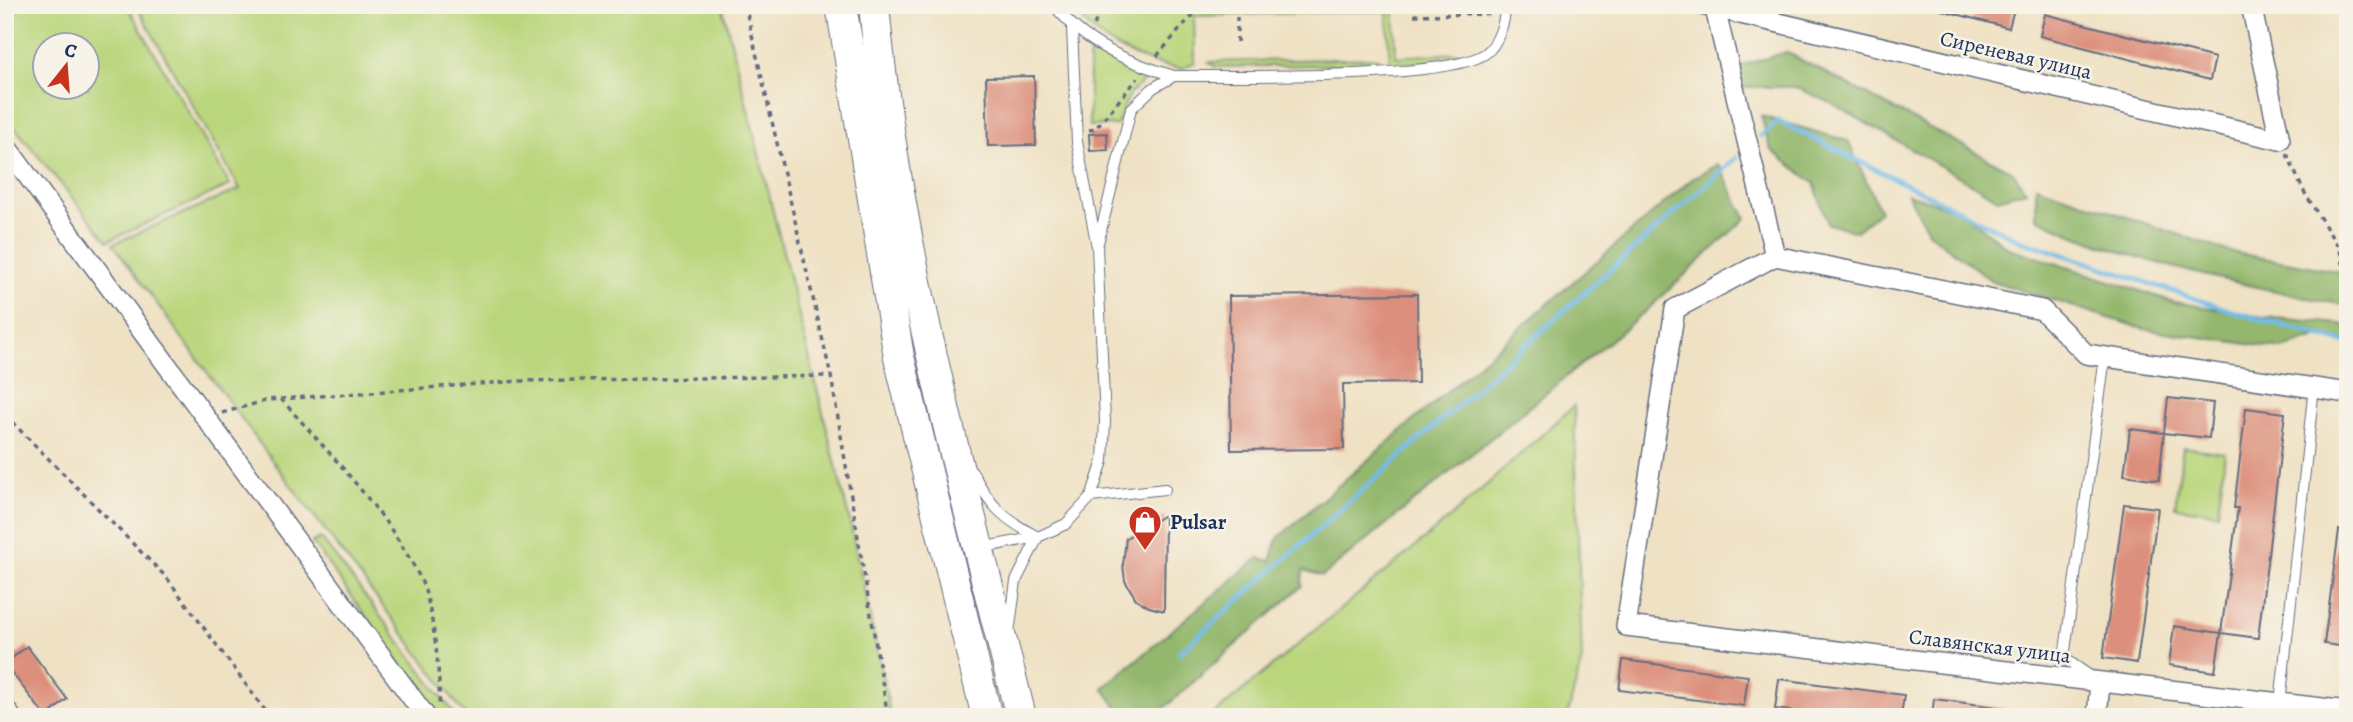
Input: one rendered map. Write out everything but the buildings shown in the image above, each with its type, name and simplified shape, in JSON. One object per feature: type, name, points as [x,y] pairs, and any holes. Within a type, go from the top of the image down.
[{"type":"main road","points":[[841,5],[899,357],[987,717]]},
{"type":"main road","points":[[874,5],[892,149],[941,387],[1023,717]]},
{"type":"main road","points":[[945,553],[979,548]]},
{"type":"street","points":[[2251,5],[2280,140]]},
{"type":"street","points":[[1709,7],[1775,256],[2042,310],[2085,354],[2348,393]]},
{"type":"street","name":"Сиреневая улица","points":[[1709,7],[2280,140]]},
{"type":"street","points":[[5,145],[426,716]]},
{"type":"street","name":"Славянская улица","points":[[1775,256],[1675,309],[1626,626],[2348,711]]},
{"type":"street","points":[[2097,717],[2101,682]]},
{"type":"street","points":[[5,708],[11,717]]},
{"type":"lane","points":[[1055,6],[1072,28],[1088,38],[1147,68],[1174,76],[1399,71],[1462,64],[1487,52],[1501,30],[1506,10]]},
{"type":"lane","points":[[979,548],[1038,537],[1066,524],[1091,497],[1103,461],[1105,421],[1097,247],[1077,142],[1072,28]]},
{"type":"lane","points":[[1097,247],[1131,109],[1153,88],[1174,76]]},
{"type":"lane","points":[[2101,682],[2064,658],[2105,357]]},
{"type":"lane","points":[[941,387],[970,467],[986,498],[1009,522],[1038,537]]},
{"type":"lane","points":[[2280,704],[2314,387]]},
{"type":"lane","points":[[1091,497],[1166,489]]},
{"type":"lane","points":[[1023,717],[1010,630],[1011,607],[1016,581],[1038,537]]},
{"type":"path","points":[[745,5],[831,376],[888,717]]},
{"type":"path","points":[[1088,38],[1103,5]]},
{"type":"path","points":[[1237,5],[1237,42]]},
{"type":"path","points":[[1272,5],[1283,13]]},
{"type":"path","points":[[1414,5],[1414,15],[1506,10]]},
{"type":"path","points":[[2334,5],[2346,12]]},
{"type":"path","points":[[2346,5],[2346,12]]},
{"type":"path","points":[[2280,140],[2303,190],[2340,250],[2348,284]]},
{"type":"path","points":[[206,418],[281,399],[518,381],[831,376]]},
{"type":"path","points":[[281,399],[367,496],[422,582],[441,676],[439,708],[426,716]]},
{"type":"path","points":[[5,415],[167,578],[270,717]]},
{"type":"green space","points":[[5,5],[127,5],[230,185],[108,241],[5,116]]},
{"type":"green space","points":[[136,5],[722,5],[849,518],[891,717],[467,717],[274,463],[113,244],[240,189]]},
{"type":"green space","points":[[1073,5],[1394,5],[1396,57],[1458,53],[1461,56],[1453,60],[1390,64],[1387,11],[1194,16],[1195,62],[1182,69],[1150,62],[1106,41],[1082,19]]},
{"type":"green space","points":[[1786,52],[2013,172],[2026,191],[1998,199],[1829,102],[1795,87],[1743,87],[1737,67]]},
{"type":"green space","points":[[1096,53],[1146,78],[1129,95],[1117,125],[1089,126],[1089,62],[1090,55]]},
{"type":"green space","points":[[1378,58],[1374,64],[1215,67],[1209,62]]},
{"type":"green space","points":[[1761,116],[1848,141],[1880,211],[1856,231],[1828,224],[1814,183],[1771,150]]},
{"type":"green space","points":[[1718,164],[1746,218],[1645,312],[1323,576],[1303,570],[1302,586],[1154,717],[1124,717],[1103,688],[1258,558],[1271,561],[1278,538],[1692,179]]},
{"type":"green space","points":[[2036,186],[2230,252],[2348,273],[2348,306],[2268,290],[2150,261],[2073,234],[2036,218]]},
{"type":"green space","points":[[1908,194],[1961,211],[2006,247],[2174,302],[2263,317],[2341,324],[2348,327],[2348,343],[2321,335],[2283,349],[2144,329],[1992,281],[1929,233]]},
{"type":"green space","points":[[1574,406],[1582,660],[1567,717],[1211,717],[1452,516]]},
{"type":"green space","points":[[2183,447],[2225,453],[2218,513],[2175,507]]},
{"type":"green space","points":[[321,538],[457,717],[439,717],[312,542]]},
{"type":"waterway","points":[[1761,136],[1778,121],[2017,239],[2238,313],[2348,343]]},
{"type":"waterway","points":[[1179,653],[1736,158]]},
{"type":"place","name":"Pulsar","points":[[1145,552]]}]
